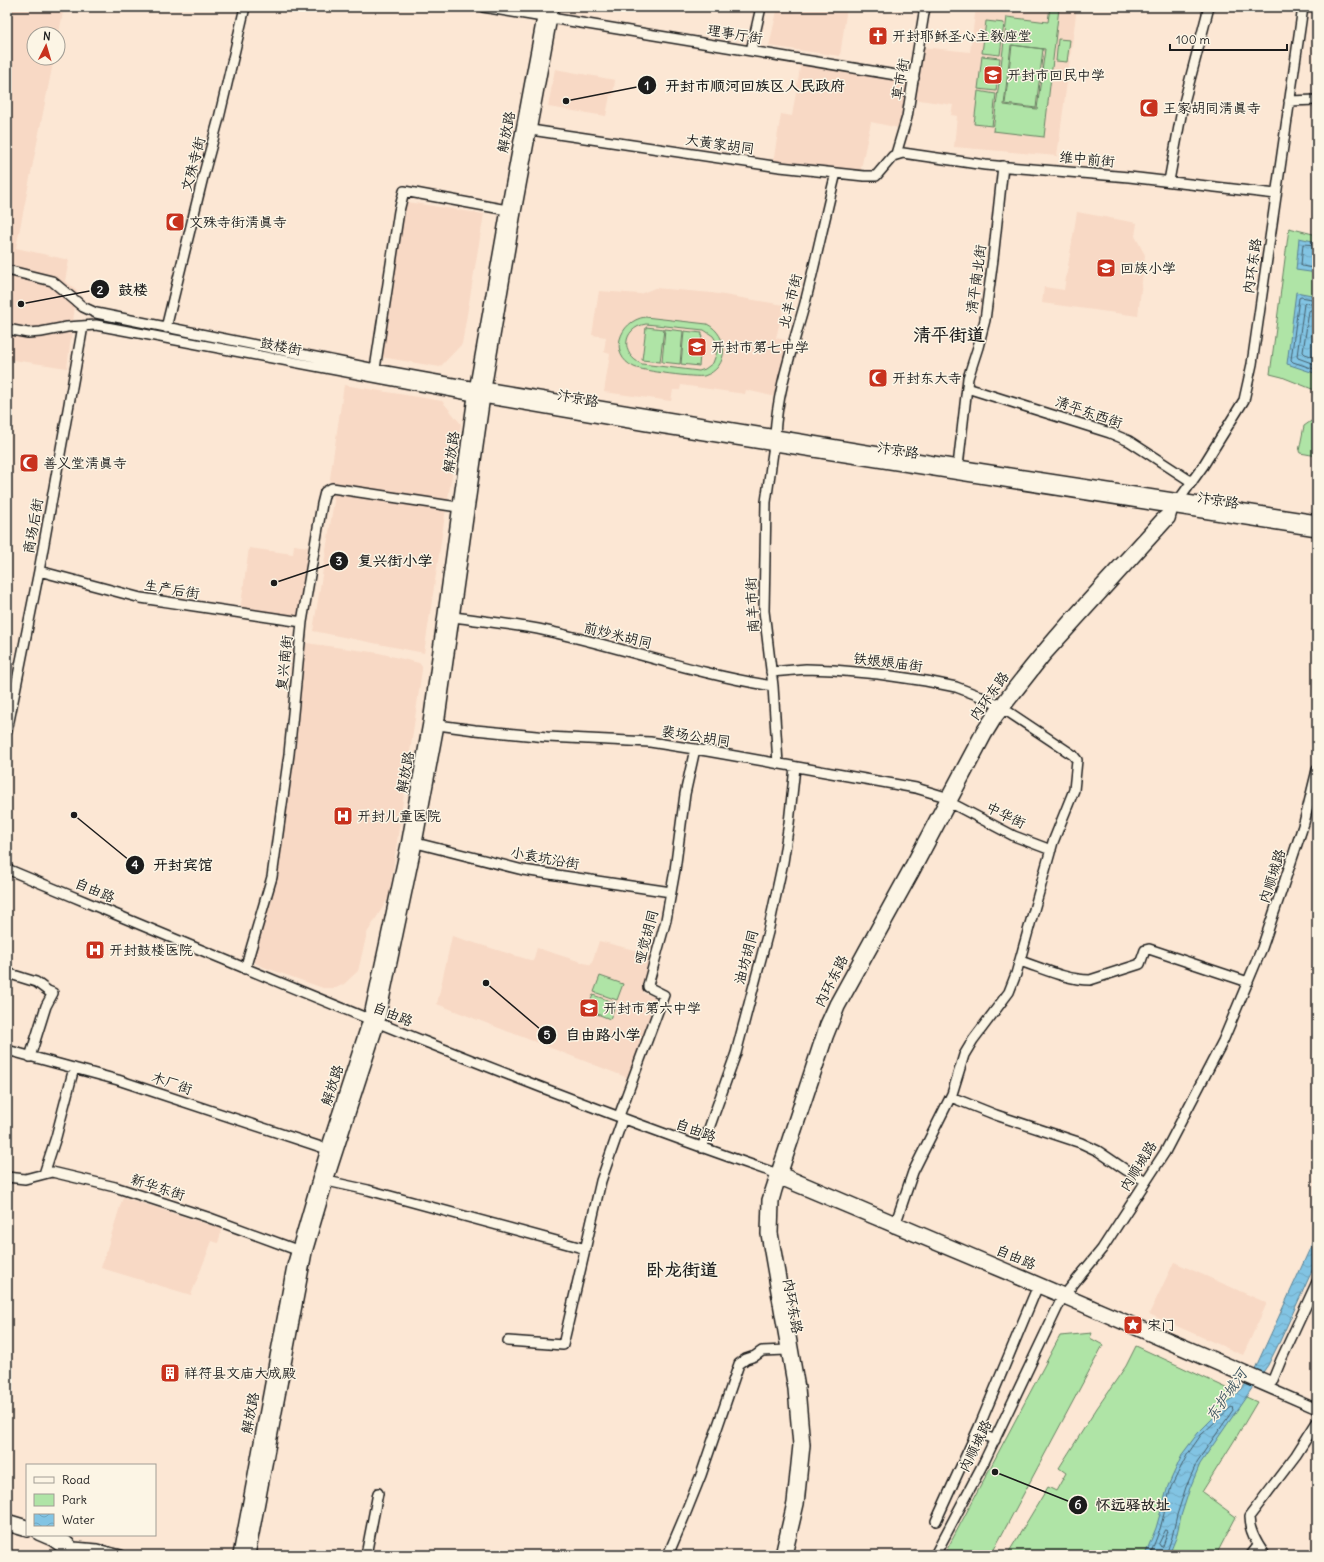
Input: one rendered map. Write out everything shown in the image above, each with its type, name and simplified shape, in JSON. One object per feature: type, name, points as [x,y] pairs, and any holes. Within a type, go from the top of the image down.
[{"type":"main road","name":"解放路","points":[[249,1555],[302,1270],[373,1022],[416,843],[438,726],[454,617],[480,392],[507,210],[546,14],[553,7]]},
{"type":"main road","name":"解放路","points":[[239,1555],[297,1250],[327,1149],[373,1022],[429,723],[458,507],[531,130],[546,14]]},
{"type":"main road","name":"汴京路","points":[[480,392],[1176,504],[1317,521]]},
{"type":"main road","name":"汴京路","points":[[775,440],[958,466],[1317,530]]},
{"type":"street","name":"文殊寺街","points":[[166,328],[219,118],[245,7]]},
{"type":"street","name":"理事厅街","points":[[483,7],[546,14],[751,51],[914,78]]},
{"type":"street","points":[[751,51],[761,7]]},
{"type":"street","name":"草市街","points":[[896,154],[905,127],[926,7]]},
{"type":"street","points":[[1169,181],[1182,110],[1209,7]]},
{"type":"street","name":"内环东路","points":[[787,1555],[799,1504],[805,1445],[800,1388],[773,1233],[774,1201],[779,1175],[821,1035],[834,1004],[948,800],[981,731],[1001,707],[1040,653],[1176,504],[1192,482],[1244,400],[1252,364],[1302,7]]},
{"type":"street","points":[[1289,101],[1317,100]]},
{"type":"street","name":"大黄家胡同","points":[[531,130],[780,167],[864,176],[876,176],[890,158],[896,154]]},
{"type":"street","name":"维中前街","points":[[896,154],[904,153],[1004,166],[1169,181],[1276,194]]},
{"type":"street","name":"清平南北街","points":[[958,466],[967,388],[985,320],[994,259],[1004,166]]},
{"type":"street","name":"北羊市街","points":[[775,440],[776,416],[779,398],[805,302],[836,173]]},
{"type":"street","points":[[375,369],[399,211],[404,191],[507,210]]},
{"type":"street","name":"鼓楼街","points":[[7,270],[52,281],[83,307],[106,316],[375,369],[480,392]]},
{"type":"street","name":"鼓楼街","points":[[7,329],[28,333],[96,324],[480,392]]},
{"type":"street","name":"商场后街","points":[[7,730],[39,571],[83,326]]},
{"type":"street","name":"清平东西街","points":[[967,388],[1110,433],[1129,441],[1192,482]]},
{"type":"street","name":"南羊市街","points":[[775,440],[766,502],[764,538],[764,611],[773,686],[778,764]]},
{"type":"street","name":"复兴南街","points":[[245,968],[272,877],[289,754],[302,622],[325,492],[332,488],[458,507]]},
{"type":"street","name":"生产后街","points":[[39,571],[140,598],[302,622]]},
{"type":"street","name":"前炒米胡同","points":[[454,617],[537,629],[692,670],[744,682],[773,686]]},
{"type":"street","name":"铁娘娘庙街","points":[[771,672],[806,669],[833,670],[878,674],[926,681],[956,687],[977,695],[1001,707],[1073,755],[1077,760],[1074,790],[1061,820],[1051,850]]},
{"type":"street","name":"裴场公胡同","points":[[438,726],[547,737],[650,742],[916,788],[948,800]]},
{"type":"street","name":"哑觉胡同","points":[[621,1117],[664,995],[650,990],[648,985],[672,892],[685,794],[695,749]]},
{"type":"street","name":"油坊胡同","points":[[702,1148],[736,1053],[768,932],[783,862],[795,767]]},
{"type":"street","name":"内顺城路","points":[[935,1555],[995,1440],[1064,1296],[1102,1249],[1165,1152],[1223,1041],[1262,948],[1304,823],[1317,770]]},
{"type":"street","name":"中华街","points":[[948,800],[1014,836],[1051,850]]},
{"type":"street","name":"小袁坑沿街","points":[[416,843],[523,870],[672,892]]},
{"type":"street","points":[[896,1224],[913,1172],[951,1097],[964,1055],[973,1040],[1009,992],[1020,961],[1051,850]]},
{"type":"street","name":"自由路","points":[[7,869],[373,1022],[702,1148],[779,1175],[1268,1382]]},
{"type":"street","points":[[1020,961],[1067,976],[1082,980],[1090,980],[1140,964],[1145,950],[1149,949],[1248,982]]},
{"type":"street","points":[[7,973],[36,982],[53,993],[46,1006],[30,1057]]},
{"type":"street","name":"木厂街","points":[[7,1050],[118,1080],[327,1149]]},
{"type":"street","points":[[44,1174],[56,1137],[74,1068]]},
{"type":"street","points":[[951,1097],[996,1115],[1081,1143],[1146,1181]]},
{"type":"street","points":[[508,1341],[563,1345],[601,1181],[621,1117]]},
{"type":"street","name":"新华东街","points":[[7,1176],[25,1179],[52,1172],[115,1187],[297,1250]]},
{"type":"street","name":"内环东路","points":[[779,1175],[767,1200],[766,1234],[793,1388],[798,1445],[792,1503],[780,1555]]},
{"type":"street","points":[[327,1181],[368,1190],[586,1249]]},
{"type":"street","name":"自由路","points":[[896,1224],[1037,1288],[1064,1296]]},
{"type":"street","points":[[1268,1382],[1281,1360],[1317,1282]]},
{"type":"street","points":[[936,1521],[977,1432],[1037,1288]]},
{"type":"street","points":[[668,1555],[701,1475],[739,1364],[762,1351],[786,1350]]},
{"type":"street","points":[[1268,1382],[1317,1402]]},
{"type":"street","points":[[1268,1382],[1317,1409]]},
{"type":"street","points":[[1264,1555],[1258,1546],[1249,1525],[1249,1517],[1296,1455],[1317,1422]]},
{"type":"street","points":[[977,1432],[995,1440]]},
{"type":"street","points":[[366,1555],[378,1493]]},
{"type":"street","points":[[7,1519],[26,1525]]},
{"type":"street","points":[[7,1526],[26,1532]]},
{"type":"street","points":[[40,1536],[82,1555]]},
{"type":"street","points":[[57,1536],[73,1551],[97,1549],[122,1555]]},
{"type":"street","points":[[1251,1555],[1258,1546]]},
{"type":"shaded area","points":[[7,7],[64,7],[60,26],[26,26],[26,66],[52,66],[16,248],[69,260],[65,281],[77,290],[67,368],[7,359]]},
{"type":"shaded area","points":[[773,7],[847,7],[840,56],[769,46],[777,11],[773,10]]},
{"type":"shaded area","name":"开封市回民中学","points":[[976,7],[1077,7],[1057,156],[954,147],[957,116],[951,115],[953,105],[913,99],[922,47],[970,52]]},
{"type":"shaded area","points":[[801,62],[910,81],[899,128],[871,122],[860,173],[773,163],[781,114],[792,116]]},
{"type":"shaded area","points":[[555,69],[615,80],[613,96],[610,95],[606,116],[548,107]]},
{"type":"shaded area","points":[[407,202],[484,214],[462,344],[440,367],[381,357],[401,214]]},
{"type":"shaded area","name":"回族小学","points":[[1077,212],[1137,223],[1135,236],[1145,255],[1138,316],[1042,303],[1044,287],[1064,290]]},
{"type":"shaded area","name":"开封市第七中学","points":[[655,288],[712,293],[784,305],[776,338],[791,341],[776,397],[746,390],[745,394],[681,385],[680,390],[673,390],[671,401],[604,392],[610,354],[604,352],[606,337],[592,335],[599,291],[640,294]]},
{"type":"shaded area","points":[[344,385],[442,401],[461,424],[445,515],[424,653],[313,631],[334,501],[330,478]]},
{"type":"shaded area","points":[[294,545],[308,547],[299,619],[240,611],[249,548],[293,554]]},
{"type":"shaded area","name":"开封儿童医院","points":[[306,643],[379,653],[419,663],[422,666],[389,897],[367,933],[358,971],[344,984],[336,988],[323,988],[261,966],[255,963],[253,953],[275,876],[294,755],[300,681]]},
{"type":"shaded area","name":"开封市第六中学","points":[[452,936],[533,961],[537,948],[591,965],[599,941],[654,955],[643,993],[661,999],[631,1079],[437,1004]]},
{"type":"shaded area","points":[[123,1197],[222,1229],[218,1243],[212,1241],[191,1295],[101,1268]]},
{"type":"shaded area","points":[[1174,1262],[1267,1303],[1243,1355],[1149,1314]]},
{"type":"green space","points":[[1050,7],[1059,8],[1044,137],[993,131],[1007,17],[1048,22]],"holes":[[[1011,45],[1045,49],[1037,109],[1004,105]]]},
{"type":"green space","points":[[986,21],[1004,23],[1000,55],[982,53]]},
{"type":"green space","points":[[1058,39],[1070,40],[1067,62],[1056,61]]},
{"type":"green space","points":[[1012,45],[1043,49],[1036,108],[1005,104]]},
{"type":"green space","points":[[982,56],[1000,58],[996,91],[978,89]]},
{"type":"green space","points":[[978,91],[996,94],[992,126],[974,124]]},
{"type":"green space","points":[[1289,228],[1317,235],[1317,391],[1282,377],[1270,374]]},
{"type":"green space","points":[[645,317],[707,324],[714,329],[723,343],[724,351],[719,366],[704,376],[669,374],[634,367],[626,362],[621,355],[619,347],[623,331],[636,320]],"holes":[[[646,324],[704,330],[713,336],[716,341],[717,352],[713,363],[705,369],[699,371],[642,364],[630,355],[627,348],[628,336],[638,326]]]},
{"type":"green space","points":[[646,327],[664,329],[660,362],[642,360]]},
{"type":"green space","points":[[665,329],[683,331],[680,364],[662,362]]},
{"type":"green space","points":[[684,331],[702,333],[699,366],[681,364]]},
{"type":"green space","points":[[1317,404],[1317,456],[1300,453],[1299,451],[1304,426],[1314,419]]},
{"type":"green space","points":[[600,976],[623,984],[617,1000],[594,992]]},
{"type":"green space","points":[[593,995],[616,1003],[610,1019],[587,1010]]},
{"type":"green space","points":[[1092,1333],[1090,1338],[1103,1345],[991,1555],[944,1555],[1060,1336]]},
{"type":"green space","points":[[1136,1346],[1257,1402],[1202,1492],[1236,1517],[1216,1555],[1007,1555],[1048,1487],[1056,1491],[1066,1473],[1059,1468],[1126,1366]]},
{"type":"water","points":[[1299,238],[1317,242],[1317,273],[1296,270]]},
{"type":"water","points":[[1296,292],[1317,296],[1317,374],[1287,364]]},
{"type":"water","points":[[1317,1233],[1317,1260],[1280,1341],[1268,1365],[1200,1464],[1190,1488],[1176,1538],[1169,1555],[1145,1555],[1156,1528],[1168,1486],[1183,1453],[1198,1433],[1242,1389],[1254,1371]]},
{"type":"place","name":"开封耶稣圣心主教座堂","points":[[878,36]]},
{"type":"place","name":"开封市回民中学","points":[[993,75]]},
{"type":"place","name":"开封市顺河回族区人民政府","points":[[566,101]]},
{"type":"place","name":"王家胡同清真寺","points":[[1149,108]]},
{"type":"place","name":"文殊寺街清真寺","points":[[175,222]]},
{"type":"place","name":"回族小学","points":[[1106,268]]},
{"type":"place","name":"鼓楼","points":[[21,304]]},
{"type":"place","name":"开封市第七中学","points":[[697,347]]},
{"type":"place","name":"开封东大寺","points":[[878,378]]},
{"type":"place","name":"善义堂清真寺","points":[[29,463]]},
{"type":"place","name":"复兴街小学","points":[[274,583]]},
{"type":"place","name":"开封宾馆","points":[[74,815]]},
{"type":"place","name":"开封儿童医院","points":[[343,816]]},
{"type":"place","name":"开封鼓楼医院","points":[[95,950]]},
{"type":"place","name":"自由路小学","points":[[486,983]]},
{"type":"place","name":"开封市第六中学","points":[[589,1008]]},
{"type":"place","name":"宋门","points":[[1133,1325]]},
{"type":"place","name":"祥符县文庙大成殿","points":[[170,1373]]},
{"type":"place","name":"怀远驿故址","points":[[995,1472]]},
{"type":"district","name":"清平街道","points":[[949,334]]},
{"type":"district","name":"卧龙街道","points":[[682,1269]]},
{"type":"water label","name":"东护城河","points":[[1226,1395]]}]
